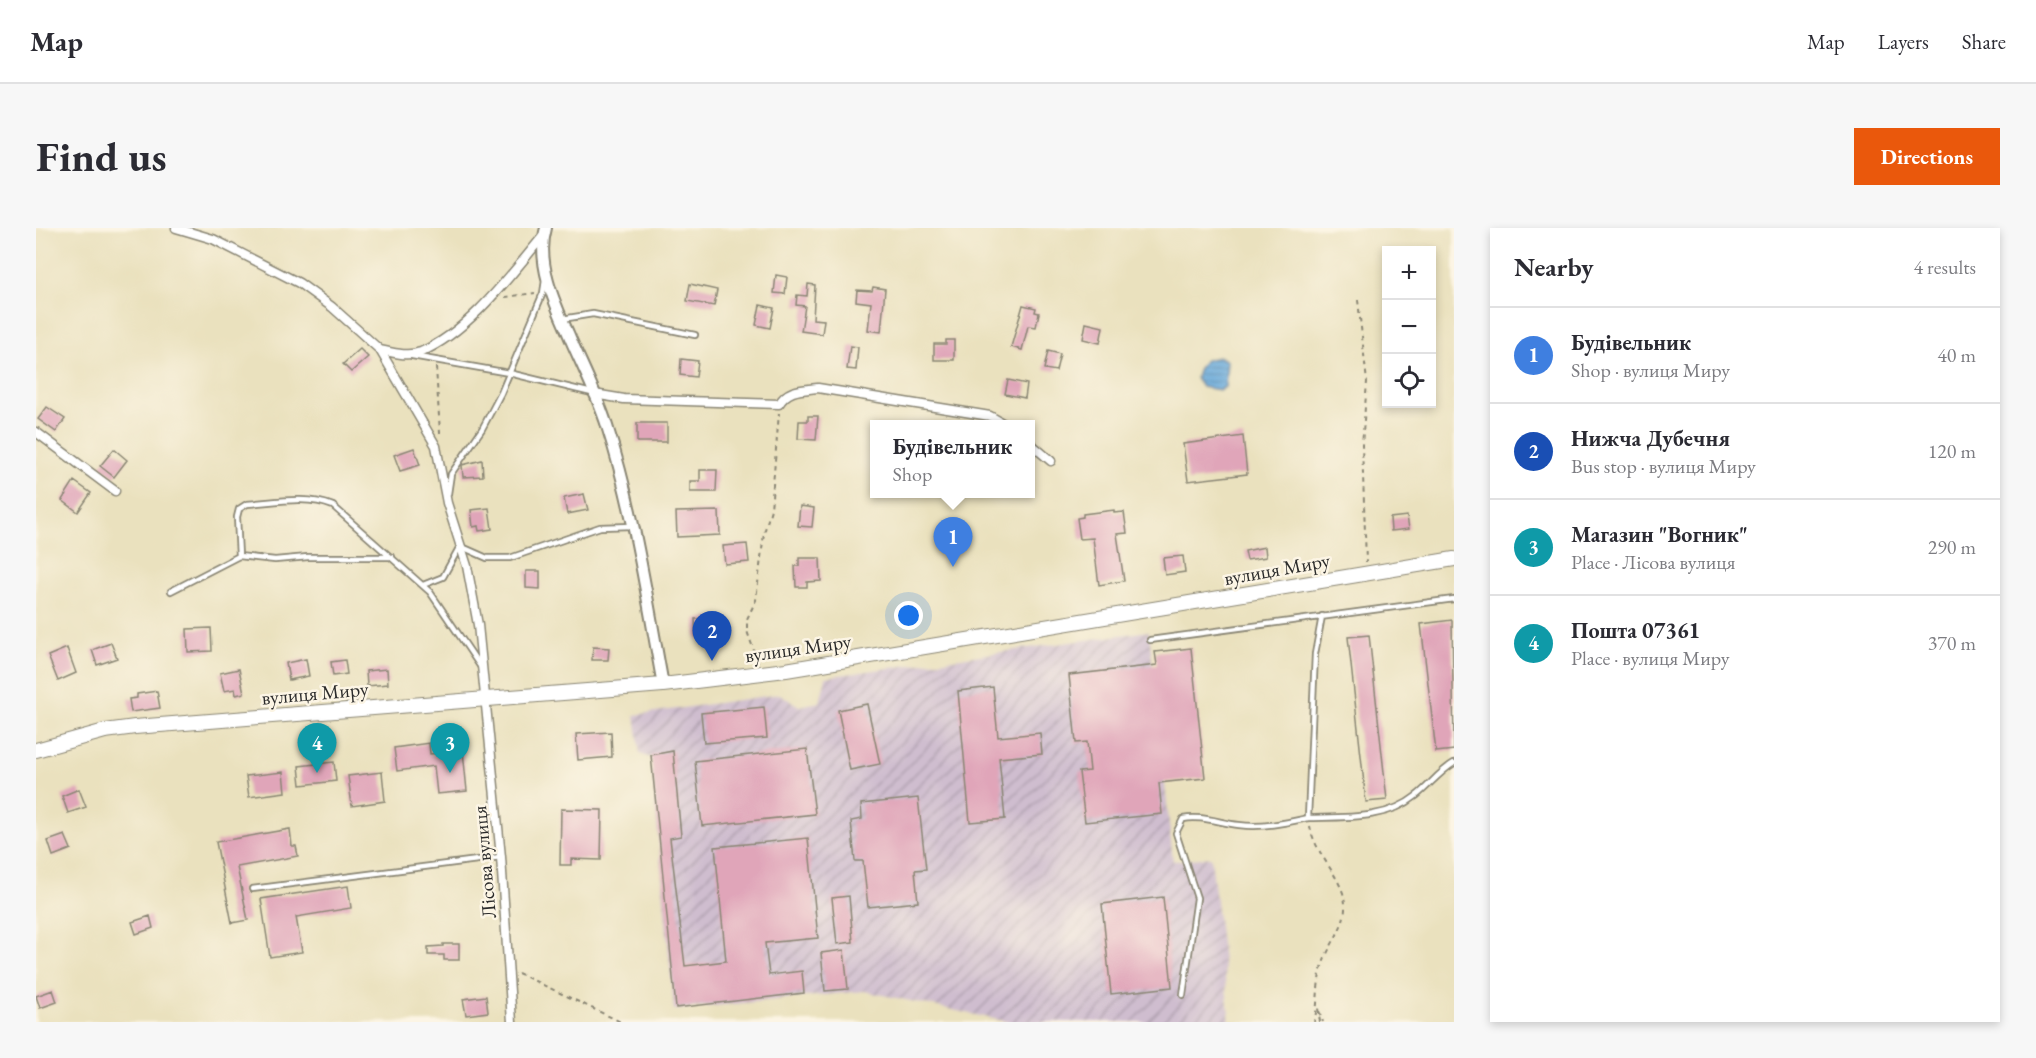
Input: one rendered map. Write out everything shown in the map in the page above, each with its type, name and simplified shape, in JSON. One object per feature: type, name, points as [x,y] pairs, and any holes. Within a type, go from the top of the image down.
[{"type":"main road","name":"вулиця Миру","points":[[36,750],[105,731],[135,727],[663,685],[763,673],[1454,559]]},
{"type":"street","points":[[176,228],[213,239],[299,283],[380,350],[404,355],[420,352],[434,344],[488,301],[500,290],[545,231]]},
{"type":"street","points":[[545,231],[546,270],[562,319],[609,432],[634,526],[663,685]]},
{"type":"street","name":"Лісова вулиця","points":[[380,350],[436,446],[447,503],[473,593],[487,699],[512,1022]]},
{"type":"street","points":[[594,394],[624,399],[779,404],[785,394],[795,390],[818,388],[990,416],[997,420]]},
{"type":"street","points":[[36,432],[115,491]]},
{"type":"street","points":[[1035,447],[1051,460]]},
{"type":"lane","points":[[447,503],[451,474],[482,429],[509,373],[543,293],[546,270]]},
{"type":"lane","points":[[562,319],[593,314],[695,335]]},
{"type":"lane","points":[[404,355],[509,373],[594,394]]},
{"type":"lane","points":[[239,556],[237,517],[239,509],[247,504],[308,500],[333,506],[423,585],[484,671]]},
{"type":"lane","points":[[423,585],[443,577],[460,546],[487,558],[503,558],[600,527],[634,526]]},
{"type":"lane","points":[[171,591],[239,556],[275,560],[308,557],[392,557]]},
{"type":"lane","points":[[1150,640],[1454,599]]},
{"type":"lane","points":[[1308,818],[1314,654],[1322,616]]},
{"type":"lane","points":[[1183,995],[1197,898],[1176,833],[1183,819],[1191,817],[1240,826],[1271,826],[1308,818],[1374,814],[1395,809],[1415,797],[1454,763]]},
{"type":"lane","points":[[252,889],[501,857]]},
{"type":"path","points":[[488,301],[515,294],[543,293]]},
{"type":"path","points":[[1358,300],[1367,382],[1362,445],[1366,574]]},
{"type":"path","points":[[436,361],[440,433]]},
{"type":"path","points":[[763,673],[747,631],[747,619],[756,600],[764,533],[771,510],[779,404]]},
{"type":"path","points":[[1308,818],[1311,831],[1343,893],[1345,914],[1338,936],[1322,966],[1317,993],[1321,1022]]},
{"type":"path","points":[[509,969],[621,1022]]},
{"type":"path","points":[[1314,1022],[1318,1008]]},
{"type":"shaded area","points":[[1149,631],[1173,861],[1211,857],[1230,1022],[1008,1022],[864,991],[674,1010],[651,758],[640,754],[635,715],[780,694],[799,706],[820,702],[826,677]]},
{"type":"water","points":[[1220,357],[1227,361],[1225,387],[1220,390],[1202,387],[1196,378],[1199,368],[1206,360]]},
{"type":"building","points":[[776,275],[787,277],[785,294],[774,293]]},
{"type":"building","points":[[690,284],[717,290],[714,306],[687,301]]},
{"type":"building","points":[[808,284],[815,285],[813,319],[824,320],[822,334],[801,331],[805,306],[796,305],[797,295],[807,296]]},
{"type":"building","points":[[873,287],[885,289],[881,332],[868,330],[871,303],[856,301],[857,290],[872,291]]},
{"type":"building","points":[[760,305],[774,308],[770,328],[756,325]]},
{"type":"building","points":[[1023,305],[1036,308],[1035,312],[1039,313],[1036,327],[1028,326],[1022,350],[1011,347]]},
{"type":"building","points":[[1086,323],[1103,327],[1100,343],[1083,339]]},
{"type":"building","points":[[946,340],[954,340],[954,360],[934,360],[934,344],[946,344]]},
{"type":"building","points":[[850,346],[858,347],[856,370],[847,369]]},
{"type":"building","points":[[360,349],[368,357],[351,372],[343,364]]},
{"type":"building","points":[[1048,351],[1060,354],[1056,371],[1044,369]]},
{"type":"building","points":[[681,359],[698,361],[696,377],[680,375]]},
{"type":"building","points":[[1008,380],[1027,384],[1025,398],[1005,394]]},
{"type":"building","points":[[47,407],[65,419],[56,432],[38,419]]},
{"type":"building","points":[[808,416],[818,416],[816,440],[798,439],[799,421],[808,421]]},
{"type":"building","points":[[637,423],[667,423],[667,442],[637,442]]},
{"type":"building","points":[[1243,436],[1247,474],[1188,481],[1183,444]]},
{"type":"building","points":[[414,448],[420,465],[400,471],[394,455]]},
{"type":"building","points":[[114,449],[127,460],[114,477],[100,466]]},
{"type":"building","points":[[482,460],[483,476],[463,477],[462,465]]},
{"type":"building","points":[[700,470],[717,470],[716,492],[690,492],[690,481],[700,481]]},
{"type":"building","points":[[74,481],[91,493],[78,512],[62,500]]},
{"type":"building","points":[[584,494],[588,510],[567,514],[564,498]]},
{"type":"building","points":[[800,506],[814,508],[812,527],[798,526]]},
{"type":"building","points":[[489,508],[492,529],[479,531],[478,526],[473,527],[471,510]]},
{"type":"building","points":[[1114,510],[1114,513],[1124,512],[1127,533],[1117,534],[1124,581],[1099,585],[1093,538],[1080,539],[1077,518],[1083,517],[1083,514]]},
{"type":"building","points":[[719,511],[720,535],[677,537],[676,512]]},
{"type":"building","points":[[1407,516],[1409,529],[1391,531],[1390,518]]},
{"type":"building","points":[[747,544],[749,562],[725,564],[723,546]]},
{"type":"building","points":[[1265,547],[1266,557],[1247,560],[1245,551]]},
{"type":"building","points":[[1183,556],[1185,572],[1165,575],[1163,558]]},
{"type":"building","points":[[799,558],[820,558],[821,581],[807,582],[807,587],[796,587],[795,566],[799,566]]},
{"type":"building","points":[[526,571],[540,571],[540,589],[526,588]]},
{"type":"building","points":[[712,618],[713,625],[716,625],[717,636],[696,638],[695,619]]},
{"type":"building","points":[[1452,620],[1454,750],[1436,752],[1421,624]]},
{"type":"building","points":[[211,628],[212,651],[188,652],[187,629]]},
{"type":"building","points":[[1369,635],[1387,800],[1366,802],[1348,637]]},
{"type":"building","points":[[111,643],[117,658],[97,665],[92,650]]},
{"type":"building","points":[[593,647],[609,648],[608,660],[592,660]]},
{"type":"building","points":[[67,648],[76,673],[58,681],[48,656]]},
{"type":"building","points":[[1191,648],[1205,778],[1159,783],[1162,814],[1085,822],[1079,772],[1090,771],[1087,742],[1076,743],[1069,675],[1157,665],[1155,652]]},
{"type":"building","points":[[306,659],[309,676],[289,680],[286,663]]},
{"type":"building","points":[[345,660],[347,674],[333,676],[331,662]]},
{"type":"building","points":[[239,669],[244,693],[236,695],[235,689],[224,691],[220,673]]},
{"type":"building","points":[[387,669],[388,684],[367,686],[366,671]]},
{"type":"building","points":[[993,687],[998,737],[1040,733],[1042,754],[999,758],[1005,819],[970,822],[958,691]]},
{"type":"building","points":[[157,691],[160,708],[131,712],[129,699],[137,698],[137,694]]},
{"type":"building","points":[[867,704],[880,764],[850,770],[838,710]]},
{"type":"building","points":[[764,707],[767,738],[704,743],[701,713]]},
{"type":"building","points":[[611,732],[612,757],[578,760],[576,734]]},
{"type":"building","points":[[429,743],[430,754],[463,751],[467,791],[437,794],[434,766],[397,771],[394,748]]},
{"type":"building","points":[[807,749],[815,814],[702,826],[695,761]]},
{"type":"building","points":[[673,751],[681,836],[670,838],[685,966],[726,961],[715,847],[808,838],[818,938],[765,943],[769,975],[802,971],[804,993],[676,1008],[651,755]]},
{"type":"building","points":[[334,762],[336,781],[301,785],[299,766]]},
{"type":"building","points":[[283,772],[285,792],[249,797],[246,776]]},
{"type":"building","points":[[382,772],[385,801],[352,806],[348,776]]},
{"type":"building","points":[[79,789],[86,807],[68,813],[62,796]]},
{"type":"building","points":[[918,798],[926,869],[915,870],[918,902],[868,907],[863,861],[855,861],[851,821],[862,819],[861,804]]},
{"type":"building","points":[[561,809],[602,810],[601,860],[571,859],[571,865],[560,865]]},
{"type":"building","points":[[290,829],[292,846],[296,846],[298,856],[237,867],[248,920],[232,923],[216,842]]},
{"type":"building","points":[[65,835],[71,849],[53,856],[48,841]]},
{"type":"building","points":[[348,886],[351,908],[296,917],[302,952],[270,957],[261,899]]},
{"type":"building","points":[[849,896],[853,942],[837,944],[832,898]]},
{"type":"building","points":[[1163,897],[1172,987],[1111,994],[1102,904]]},
{"type":"building","points":[[150,916],[153,928],[136,934],[132,922]]},
{"type":"building","points":[[443,944],[459,944],[459,960],[444,960],[444,955],[428,955],[428,947],[443,946]]},
{"type":"building","points":[[844,950],[848,989],[825,991],[821,953]]},
{"type":"building","points":[[53,990],[57,1002],[40,1008],[36,996]]},
{"type":"building","points":[[486,996],[488,1012],[466,1015],[463,999]]},
{"type":"place","name":"Будівельник","points":[[953,567]]},
{"type":"place","name":"Нижча Дубечня","points":[[712,661]]},
{"type":"place","name":"Пошта 07361","points":[[317,773]]},
{"type":"place","name":"Магазин \"Вогник\"","points":[[450,773]]}]
